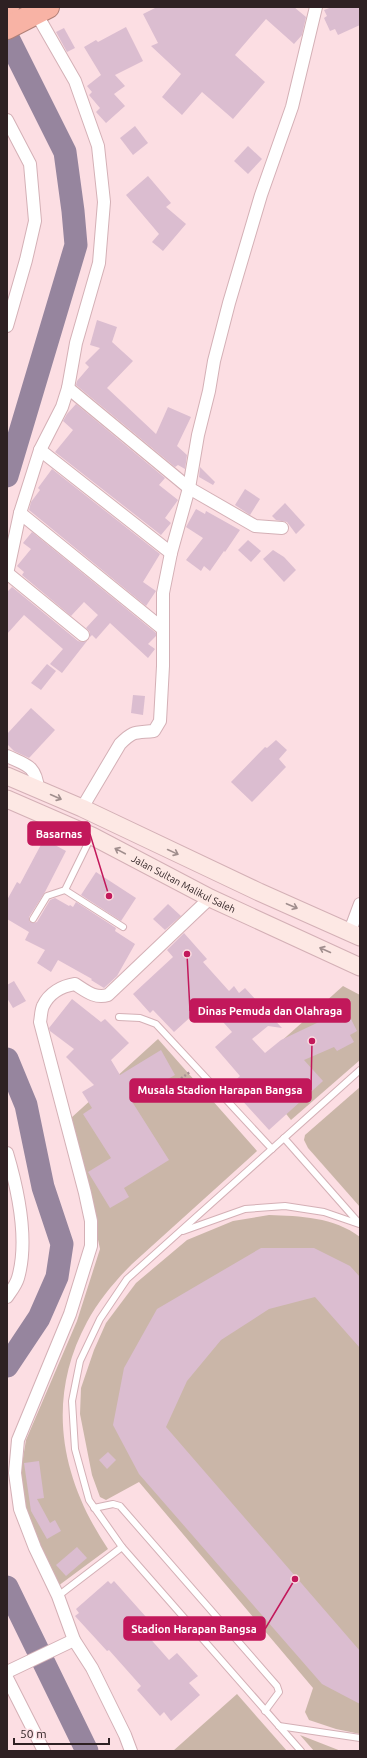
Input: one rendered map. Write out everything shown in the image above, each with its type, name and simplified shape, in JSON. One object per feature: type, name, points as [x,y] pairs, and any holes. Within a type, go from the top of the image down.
[{"type":"highway","points":[[7,28],[42,10]]},
{"type":"main road","points":[[7,776],[82,808],[258,892],[357,935]]},
{"type":"main road","name":"Jalan Sultan Malikul Saleh","points":[[7,799],[92,836],[210,898],[360,967]]},
{"type":"main road","points":[[248,915],[258,892]]},
{"type":"street","points":[[82,808],[120,744],[129,735],[138,731],[154,731],[160,720],[164,629],[163,593],[171,553],[188,488],[209,392],[214,361],[229,303],[260,196],[292,107],[316,7]]},
{"type":"street","points":[[42,10],[74,81],[96,139],[104,202],[99,263],[76,343],[68,388],[62,407],[40,450],[20,513],[7,573],[83,635]]},
{"type":"street","points":[[7,120],[30,164],[35,221],[26,260],[7,326]]},
{"type":"street","points":[[68,388],[188,488],[255,526],[282,528]]},
{"type":"street","points":[[40,450],[171,553]]},
{"type":"street","points":[[20,513],[164,629]]},
{"type":"street","points":[[7,756],[28,766],[34,771],[37,777],[38,789]]},
{"type":"street","points":[[131,1751],[126,1735],[92,1668],[74,1640],[58,1596],[35,1548],[20,1509],[15,1473],[18,1440],[70,1314],[91,1246],[91,1221],[71,1134],[40,1022],[42,1006],[50,996],[64,986],[75,984],[94,996],[102,997],[108,995],[210,898]]},
{"type":"street","points":[[357,935],[360,904]]},
{"type":"street","points":[[7,1153],[13,1172],[20,1217],[22,1257],[18,1280],[7,1297]]},
{"type":"street","points":[[11,1670],[74,1640]]},
{"type":"street","points":[[7,1678],[44,1751]]},
{"type":"lane","points":[[33,919],[47,896],[65,890],[92,836]]},
{"type":"lane","points":[[65,890],[122,927]]},
{"type":"lane","points":[[119,1017],[140,1018],[156,1024],[272,1149]]},
{"type":"lane","points":[[301,1751],[122,1547],[94,1508],[89,1500],[75,1450],[72,1401],[80,1361],[100,1319],[127,1279],[360,1070]]},
{"type":"lane","points":[[284,1138],[359,1224]]},
{"type":"lane","points":[[180,1232],[245,1209],[285,1206],[324,1212],[359,1224]]},
{"type":"lane","points":[[94,1508],[113,1504],[120,1506],[277,1686],[279,1692],[265,1710]]},
{"type":"lane","points":[[58,1596],[122,1547]]},
{"type":"lane","points":[[279,1726],[360,1738]]},
{"type":"path","points":[[155,1097],[197,1067]]},
{"type":"shaded area","points":[[343,986],[360,995],[360,1060],[291,1120],[250,1069]]},
{"type":"shaded area","points":[[158,1039],[257,1151],[119,1277],[87,1322],[74,1351],[66,1381],[63,1410],[64,1438],[70,1467],[79,1495],[92,1522],[108,1549],[58,1586],[33,1528],[25,1503],[20,1476],[26,1440],[77,1321],[100,1249],[71,1118]]},
{"type":"shaded area","points":[[360,1087],[360,1207],[308,1148],[304,1140],[305,1135]]},
{"type":"shaded area","points":[[269,1215],[316,1219],[339,1225],[360,1237],[360,1734],[336,1729],[309,1720],[305,1712],[313,1688],[139,1482],[106,1500],[100,1497],[92,1475],[80,1414],[81,1388],[94,1350],[106,1323],[136,1283],[187,1240],[233,1221]]},
{"type":"shaded area","points":[[237,1694],[287,1751],[173,1751]]},
{"type":"shaded area","points":[[300,1735],[341,1751],[314,1751]]},
{"type":"building","points":[[157,7],[294,7],[306,17],[302,35],[294,44],[266,19],[235,55],[265,82],[233,119],[202,92],[182,115],[162,97],[181,74],[151,46],[158,43],[143,14]]},
{"type":"building","points":[[332,7],[360,7],[360,25],[338,35],[335,29],[330,31],[324,18],[327,16],[324,10]]},
{"type":"building","points":[[126,27],[143,61],[115,75],[125,86],[114,94],[125,106],[106,123],[96,112],[100,108],[89,95],[92,92],[87,86],[101,75],[84,47],[96,40],[98,42]]},
{"type":"building","points":[[64,28],[75,48],[67,52],[56,32]]},
{"type":"building","points":[[135,126],[148,143],[133,155],[120,138]]},
{"type":"building","points":[[248,146],[262,159],[248,174],[234,161]]},
{"type":"building","points":[[148,176],[171,203],[166,207],[186,224],[163,251],[152,242],[159,234],[126,195]]},
{"type":"building","points":[[97,320],[117,327],[112,342],[133,361],[107,388],[156,434],[168,407],[191,417],[177,446],[187,455],[185,469],[178,465],[175,467],[76,385],[77,381],[89,367],[85,363],[100,348],[90,345]]},
{"type":"building","points":[[76,404],[165,478],[159,485],[178,500],[165,518],[171,523],[161,535],[55,452],[73,430],[63,421]]},
{"type":"building","points":[[200,467],[215,482],[213,485],[199,477]]},
{"type":"building","points":[[52,469],[160,554],[143,582],[156,591],[146,606],[29,510],[31,502],[40,490],[38,488]]},
{"type":"building","points":[[245,489],[260,499],[250,515],[235,505]]},
{"type":"building","points":[[285,503],[305,525],[296,534],[287,522],[276,520],[272,516]]},
{"type":"building","points":[[196,509],[205,514],[206,511],[240,530],[210,571],[204,566],[201,571],[186,560],[203,538],[186,527]]},
{"type":"building","points":[[32,532],[156,633],[156,636],[148,644],[155,649],[148,658],[110,623],[96,639],[92,635],[90,637],[90,632],[86,628],[98,615],[84,602],[71,616],[22,575],[24,572],[17,566],[31,549],[23,543]]},
{"type":"building","points":[[248,540],[261,551],[251,562],[238,550]]},
{"type":"building","points":[[273,550],[284,557],[296,570],[284,582],[263,559]]},
{"type":"building","points":[[12,587],[78,641],[87,641],[62,673],[50,664],[63,649],[24,615],[7,634],[7,592]]},
{"type":"building","points":[[47,664],[56,671],[41,690],[31,683]]},
{"type":"building","points":[[133,695],[145,696],[143,715],[131,713]]},
{"type":"building","points":[[31,708],[55,730],[29,758],[14,751],[7,744],[7,734]]},
{"type":"building","points":[[276,740],[287,750],[279,759],[286,767],[252,802],[231,782],[265,747],[267,748]]},
{"type":"building","points":[[44,839],[66,851],[45,892],[29,917],[29,921],[33,923],[37,922],[50,900],[55,898],[73,907],[76,902],[116,928],[115,931],[135,944],[117,976],[104,988],[91,980],[92,979],[58,960],[51,972],[37,963],[45,950],[25,940],[29,932],[7,919],[7,900],[17,882],[20,884]]},
{"type":"building","points":[[96,872],[136,898],[121,921],[81,895]]},
{"type":"building","points":[[168,904],[181,916],[165,930],[153,919]]},
{"type":"building","points":[[184,933],[207,959],[203,962],[229,991],[234,986],[239,993],[245,988],[282,1028],[268,1026],[252,1039],[265,1053],[281,1040],[321,1021],[318,1016],[335,1007],[344,1023],[351,1019],[357,1031],[350,1035],[354,1042],[337,1051],[334,1047],[304,1060],[323,1081],[269,1130],[229,1086],[240,1076],[215,1047],[232,1032],[206,1003],[174,1032],[153,1010],[150,1013],[133,994],[173,957],[167,950]]},
{"type":"building","points":[[14,981],[26,1001],[13,1008],[7,998],[7,985]]},
{"type":"building","points":[[72,999],[101,1022],[105,1019],[129,1043],[111,1060],[120,1075],[161,1050],[175,1075],[131,1100],[169,1160],[124,1188],[129,1197],[110,1208],[88,1172],[111,1158],[83,1114],[92,1108],[82,1092],[94,1085],[66,1057],[74,1049],[50,1031],[49,1028]]},
{"type":"building","points":[[261,1248],[314,1248],[350,1266],[360,1277],[360,1348],[315,1297],[269,1309],[221,1340],[187,1381],[166,1427],[360,1651],[360,1704],[322,1684],[139,1474],[113,1425],[124,1368],[157,1309]]},
{"type":"building","points":[[108,1452],[116,1460],[107,1469],[99,1460]]},
{"type":"building","points":[[39,1461],[44,1498],[37,1499],[50,1523],[55,1520],[61,1531],[47,1539],[31,1511],[24,1463]]},
{"type":"building","points":[[77,1547],[87,1558],[66,1576],[56,1565]]},
{"type":"building","points":[[108,1581],[111,1584],[114,1581],[146,1617],[143,1619],[146,1623],[140,1627],[169,1660],[177,1653],[198,1676],[189,1683],[200,1695],[171,1721],[164,1712],[160,1716],[137,1690],[141,1686],[109,1650],[107,1651],[75,1616],[79,1613],[76,1609]]},
{"type":"waterway","points":[[7,36],[65,152],[76,245],[7,476]]},
{"type":"waterway","points":[[7,1059],[26,1105],[43,1187],[62,1244],[57,1277],[39,1318],[7,1366]]},
{"type":"waterway","points":[[7,1587],[87,1751]]},
{"type":"place","name":"Basarnas","points":[[109,896]]},
{"type":"place","name":"Dinas Pemuda dan Olahraga","points":[[187,954]]},
{"type":"place","name":"Musala Stadion Harapan Bangsa","points":[[312,1041]]},
{"type":"place","name":"Stadion Harapan Bangsa","points":[[295,1579]]}]
